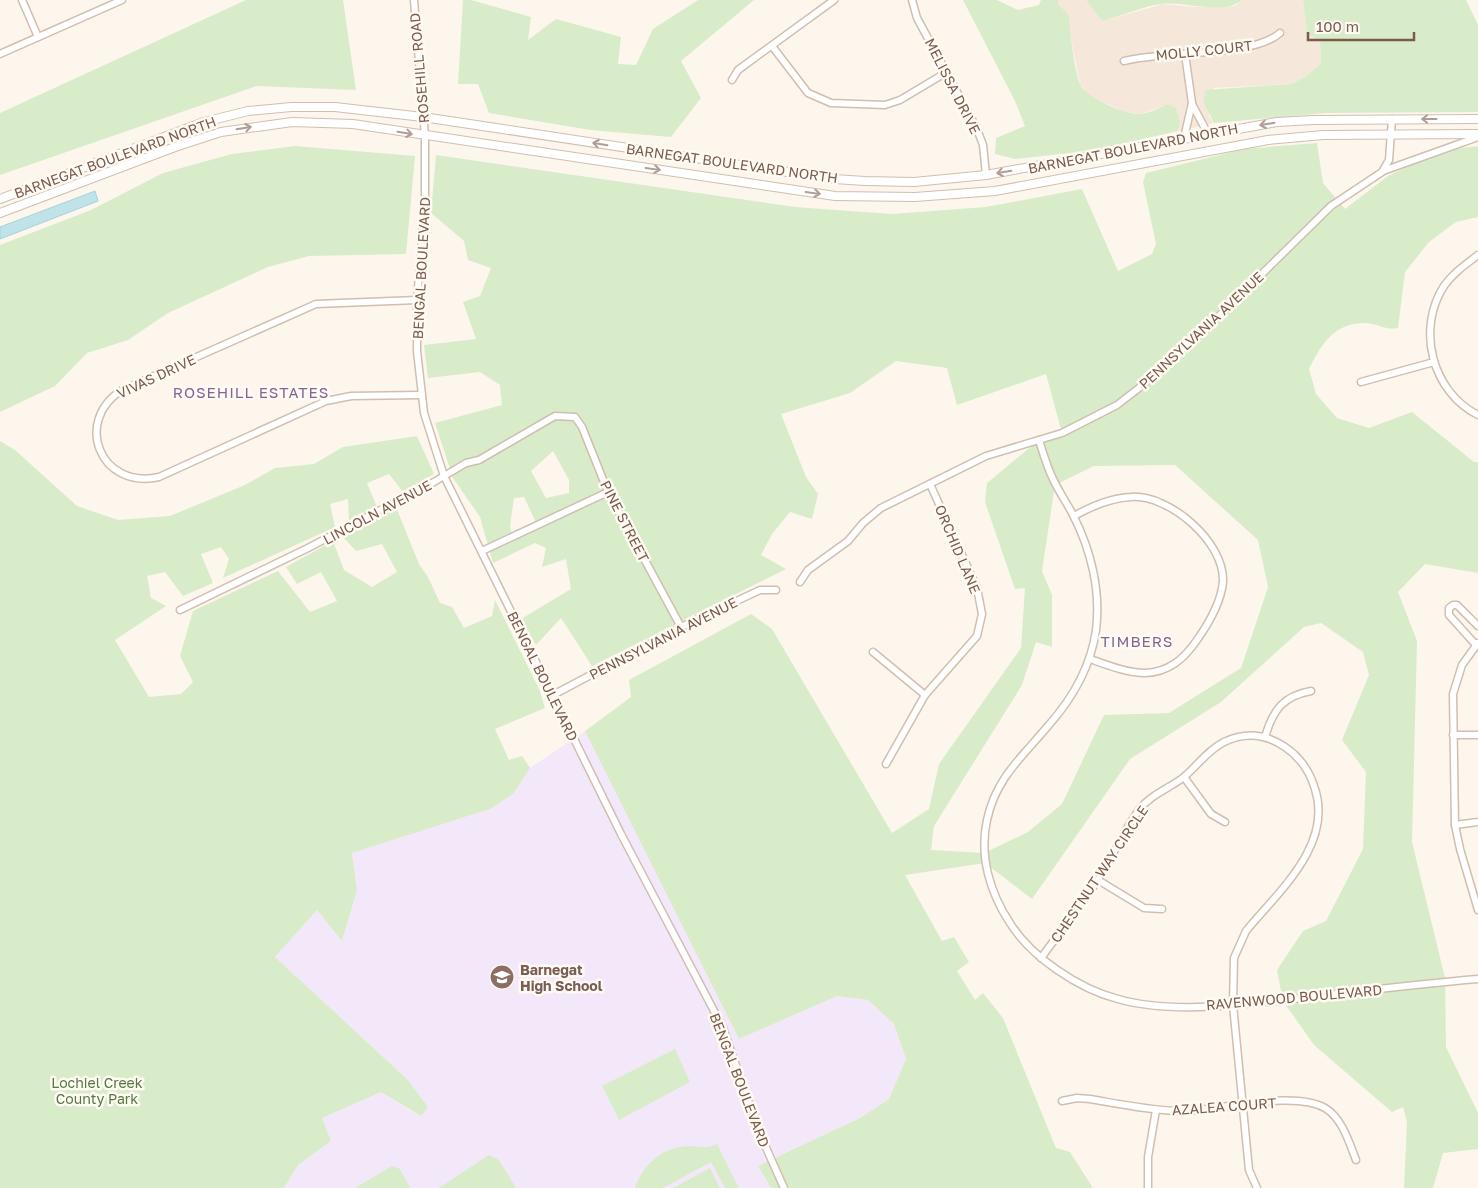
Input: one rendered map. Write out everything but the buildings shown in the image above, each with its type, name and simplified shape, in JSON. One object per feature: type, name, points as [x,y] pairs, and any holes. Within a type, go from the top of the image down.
[{"type":"street","points":[[22,0],[38,37]]},
{"type":"street","points":[[0,54],[122,0]]},
{"type":"street","name":"ROSEHILL ROAD","points":[[414,0],[425,136]]},
{"type":"street","points":[[732,80],[738,70],[834,0]]},
{"type":"street","name":"MELISSA DRIVE","points":[[912,0],[917,18],[977,128],[982,145],[986,175]]},
{"type":"street","name":"MOLLY COURT","points":[[1124,61],[1140,57],[1185,54],[1264,43],[1280,33]]},
{"type":"street","points":[[772,46],[808,93],[831,102],[885,106],[900,100],[947,72]]},
{"type":"street","points":[[1185,54],[1192,103],[1208,134]]},
{"type":"street","points":[[1184,138],[1192,103]]},
{"type":"street","name":"BARNEGAT BOULEVARD NORTH","points":[[0,199],[204,122],[248,111],[291,106],[335,107],[423,117],[834,179],[914,182],[986,175],[1277,122],[1478,119]]},
{"type":"street","points":[[1382,172],[1389,160],[1392,119]]},
{"type":"street","name":"BARNEGAT BOULEVARD NORTH","points":[[0,214],[175,147],[221,132],[273,124],[315,122],[353,124],[835,196],[915,197],[995,191],[1268,140],[1323,135],[1478,134]]},
{"type":"street","name":"BENGAL BOULEVARD","points":[[425,136],[425,203],[417,300],[420,395],[444,476],[621,834],[723,1028],[759,1132],[784,1188]]},
{"type":"street","name":"PENNSYLVANIA AVENUE","points":[[800,582],[808,570],[848,541],[863,523],[882,508],[986,456],[1062,433],[1117,405],[1210,325],[1331,206],[1382,172],[1478,138]]},
{"type":"street","points":[[1478,255],[1452,276],[1437,301],[1430,332],[1434,362],[1439,376],[1456,399],[1478,415]]},
{"type":"street","name":"VIVAS DRIVE","points":[[417,300],[316,304],[122,390],[112,396],[100,415],[97,425],[99,446],[112,468],[134,479],[146,480],[160,477],[326,401],[351,396],[420,395]]},
{"type":"street","points":[[1361,382],[1434,362]]},
{"type":"street","name":"LINCOLN AVENUE","points":[[180,610],[284,560],[466,463],[479,460],[555,416],[571,416]]},
{"type":"street","name":"PINE STREET","points":[[571,416],[582,427],[608,492],[681,627]]},
{"type":"street","name":"RAVENWOOD BOULEVARD","points":[[1039,440],[1052,478],[1074,516],[1088,553],[1096,590],[1096,629],[1090,659],[1065,705],[999,784],[987,821],[985,860],[993,893],[1013,928],[1041,958],[1069,976],[1116,999],[1136,1003],[1179,1006],[1233,1005],[1478,979]]},
{"type":"street","name":"ORCHID LANE","points":[[886,764],[925,695],[977,636],[982,614],[977,588],[930,484]]},
{"type":"street","points":[[482,551],[608,492]]},
{"type":"street","points":[[1074,516],[1087,509],[1132,497],[1153,501],[1169,508],[1204,535],[1214,547],[1223,581],[1210,621],[1186,655],[1175,665],[1162,671],[1145,673],[1131,672],[1090,659]]},
{"type":"street","name":"PENNSYLVANIA AVENUE","points":[[553,695],[681,627],[760,590],[776,590]]},
{"type":"street","points":[[1478,626],[1457,605],[1449,608],[1449,616],[1477,644],[1467,656],[1456,679],[1453,694],[1453,735],[1455,825],[1460,849],[1478,908]]},
{"type":"street","points":[[873,652],[925,695]]},
{"type":"street","points":[[1257,1188],[1249,1170],[1233,1005],[1232,975],[1238,944],[1246,931],[1307,856],[1316,838],[1320,819],[1318,798],[1308,772],[1294,754],[1265,736],[1272,717],[1286,700],[1295,694],[1311,691]]},
{"type":"street","name":"CHESTNUT WAY CIRCLE","points":[[1041,958],[1098,880],[1140,809],[1184,777],[1211,751],[1224,742],[1248,735],[1265,736]]},
{"type":"street","points":[[1453,735],[1478,735]]},
{"type":"street","points":[[1184,777],[1211,814],[1225,822]]},
{"type":"street","points":[[1455,825],[1478,822]]},
{"type":"street","points":[[1098,880],[1144,908],[1162,909]]},
{"type":"street","name":"AZALEA COURT","points":[[1062,1100],[1090,1099],[1156,1110],[1179,1111],[1301,1101],[1326,1109],[1340,1126],[1356,1160]]},
{"type":"street","points":[[1148,1188],[1148,1157],[1156,1110]]},
{"type":"shaded area","points":[[1058,0],[1086,0],[1103,21],[1163,4],[1195,7],[1235,6],[1242,0],[1303,0],[1307,32],[1320,41],[1321,64],[1305,77],[1291,84],[1214,88],[1209,116],[1214,123],[1178,131],[1180,123],[1168,104],[1141,114],[1126,112],[1090,97],[1080,84],[1069,29],[1069,16],[1058,4]]},
{"type":"shaded area","name":"Barnegat High School","points":[[585,731],[739,1039],[837,996],[868,1000],[894,1024],[906,1059],[889,1099],[860,1118],[758,1166],[771,1188],[284,1188],[298,1165],[331,1141],[321,1118],[381,1092],[420,1116],[428,1107],[408,1080],[275,957],[317,910],[342,941],[357,890],[352,853],[490,809],[513,794],[530,768]]},
{"type":"green space","points":[[246,0],[343,0],[356,90],[257,86],[0,175],[0,113]]},
{"type":"green space","points":[[463,0],[471,0],[531,17],[528,40],[556,19],[621,37],[618,64],[636,65],[653,29],[698,0],[754,0],[681,61],[701,98],[671,137],[590,130],[489,113],[478,84],[458,84]]},
{"type":"green space","points":[[963,0],[997,0],[1018,10],[1039,5],[1041,0],[1058,0],[1058,4],[1069,15],[1076,70],[1080,84],[1084,89],[1097,100],[1132,113],[1146,113],[1168,104],[1176,108],[1180,123],[1178,131],[1095,150],[1015,159],[995,154],[996,138],[1025,126],[1015,101]]},
{"type":"green space","points":[[1086,0],[1242,0],[1234,5],[1214,8],[1162,4],[1102,21]]},
{"type":"green space","points":[[1303,0],[1466,0],[1478,25],[1478,112],[1325,113],[1214,123],[1204,103],[1205,90],[1291,84],[1305,77],[1321,64],[1320,41],[1307,33]]},
{"type":"green space","points":[[1317,143],[1323,183],[1345,209],[1388,176],[1438,151],[1478,146],[1478,217],[1456,222],[1429,242],[1405,272],[1398,328],[1394,329],[1367,323],[1344,327],[1329,337],[1323,344],[1309,369],[1316,394],[1337,418],[1369,428],[1412,412],[1474,462],[1478,462],[1478,573],[1425,564],[1398,592],[1417,641],[1412,842],[1445,978],[1446,1047],[1478,1113],[1478,1149],[1443,1153],[1433,1188],[1404,1188],[1407,1122],[1403,1107],[1392,1112],[1314,1045],[1283,1001],[1277,970],[1303,931],[1326,921],[1363,849],[1366,772],[1342,740],[1369,675],[1363,652],[1321,623],[1304,627],[1221,702],[1130,759],[1032,899],[985,863],[905,875],[942,941],[954,937],[969,962],[957,971],[975,1000],[983,993],[1003,1018],[1056,1148],[1070,1152],[1093,1188],[771,1188],[758,1166],[860,1118],[889,1099],[906,1059],[894,1024],[868,1000],[837,996],[739,1039],[585,731],[631,697],[629,680],[751,614],[772,629],[892,833],[929,809],[939,764],[1021,648],[1025,588],[1015,589],[985,502],[987,483],[1039,440],[1062,433],[1046,374],[957,405],[947,368],[896,361],[850,393],[781,414],[806,477],[818,494],[812,519],[790,512],[772,534],[761,555],[786,569],[592,666],[561,618],[536,645],[521,619],[571,589],[566,559],[542,567],[546,548],[535,543],[493,563],[480,517],[453,478],[435,423],[502,405],[500,385],[480,372],[428,378],[424,345],[476,339],[463,302],[480,296],[491,268],[468,260],[464,241],[431,213],[436,155],[795,207],[892,214],[986,207],[1082,189],[1118,271],[1152,254],[1156,244],[1143,182],[1146,173],[1244,149]],"holes":[[[553,451],[569,480],[569,493],[546,498],[531,471]],[[1175,465],[1258,540],[1268,587],[1241,668],[1169,713],[1104,715],[1062,804],[1028,832],[984,853],[931,850],[934,826],[1022,685],[1036,642],[1052,647],[1052,595],[1042,571],[1055,485],[1094,466]],[[524,497],[539,529],[513,537],[510,526],[514,498]]]},
{"type":"green space","points":[[295,146],[415,156],[406,254],[309,256],[268,267],[168,313],[128,340],[87,353],[55,386],[0,412],[0,245],[91,210],[163,173],[232,154]]},
{"type":"green space","name":"Lochiel Creek County Park","points":[[417,436],[434,474],[403,492],[389,474],[367,483],[377,507],[349,521],[348,499],[330,504],[335,527],[223,578],[229,559],[221,547],[201,554],[213,583],[183,596],[165,572],[147,576],[151,598],[166,606],[115,640],[149,697],[181,694],[193,682],[180,656],[193,611],[278,571],[310,612],[337,601],[321,572],[297,584],[286,567],[333,541],[344,570],[372,587],[397,572],[382,544],[356,551],[343,537],[396,507],[419,564],[428,577],[440,603],[452,607],[464,628],[492,616],[495,600],[540,691],[545,708],[495,729],[509,760],[522,756],[530,768],[513,794],[490,809],[352,853],[357,890],[342,941],[317,910],[275,957],[408,1080],[428,1107],[421,1116],[381,1092],[322,1118],[331,1141],[298,1165],[284,1188],[0,1188],[0,441],[15,450],[77,506],[118,520],[170,516],[245,485],[275,468],[314,464],[343,447]]},
{"type":"green space","points":[[675,1049],[690,1082],[619,1120],[602,1086]]},
{"type":"green space","points":[[717,1144],[739,1188],[725,1188],[711,1162],[663,1188],[635,1188],[649,1164],[663,1153],[680,1147],[706,1147]]},
{"type":"green space","points":[[489,1155],[499,1160],[516,1188],[439,1188]]},
{"type":"green space","points":[[392,1166],[400,1169],[410,1188],[355,1188]]},
{"type":"green space","points":[[710,1168],[720,1188],[673,1188]]},
{"type":"water","points":[[95,191],[98,201],[0,239],[0,227]]},
{"type":"place","name":"Barnegat High School","points":[[502,977]]},
{"type":"district","name":"ROSEHILL ESTATES","points":[[251,392]]},
{"type":"district","name":"TIMBERS","points":[[1137,641]]}]
